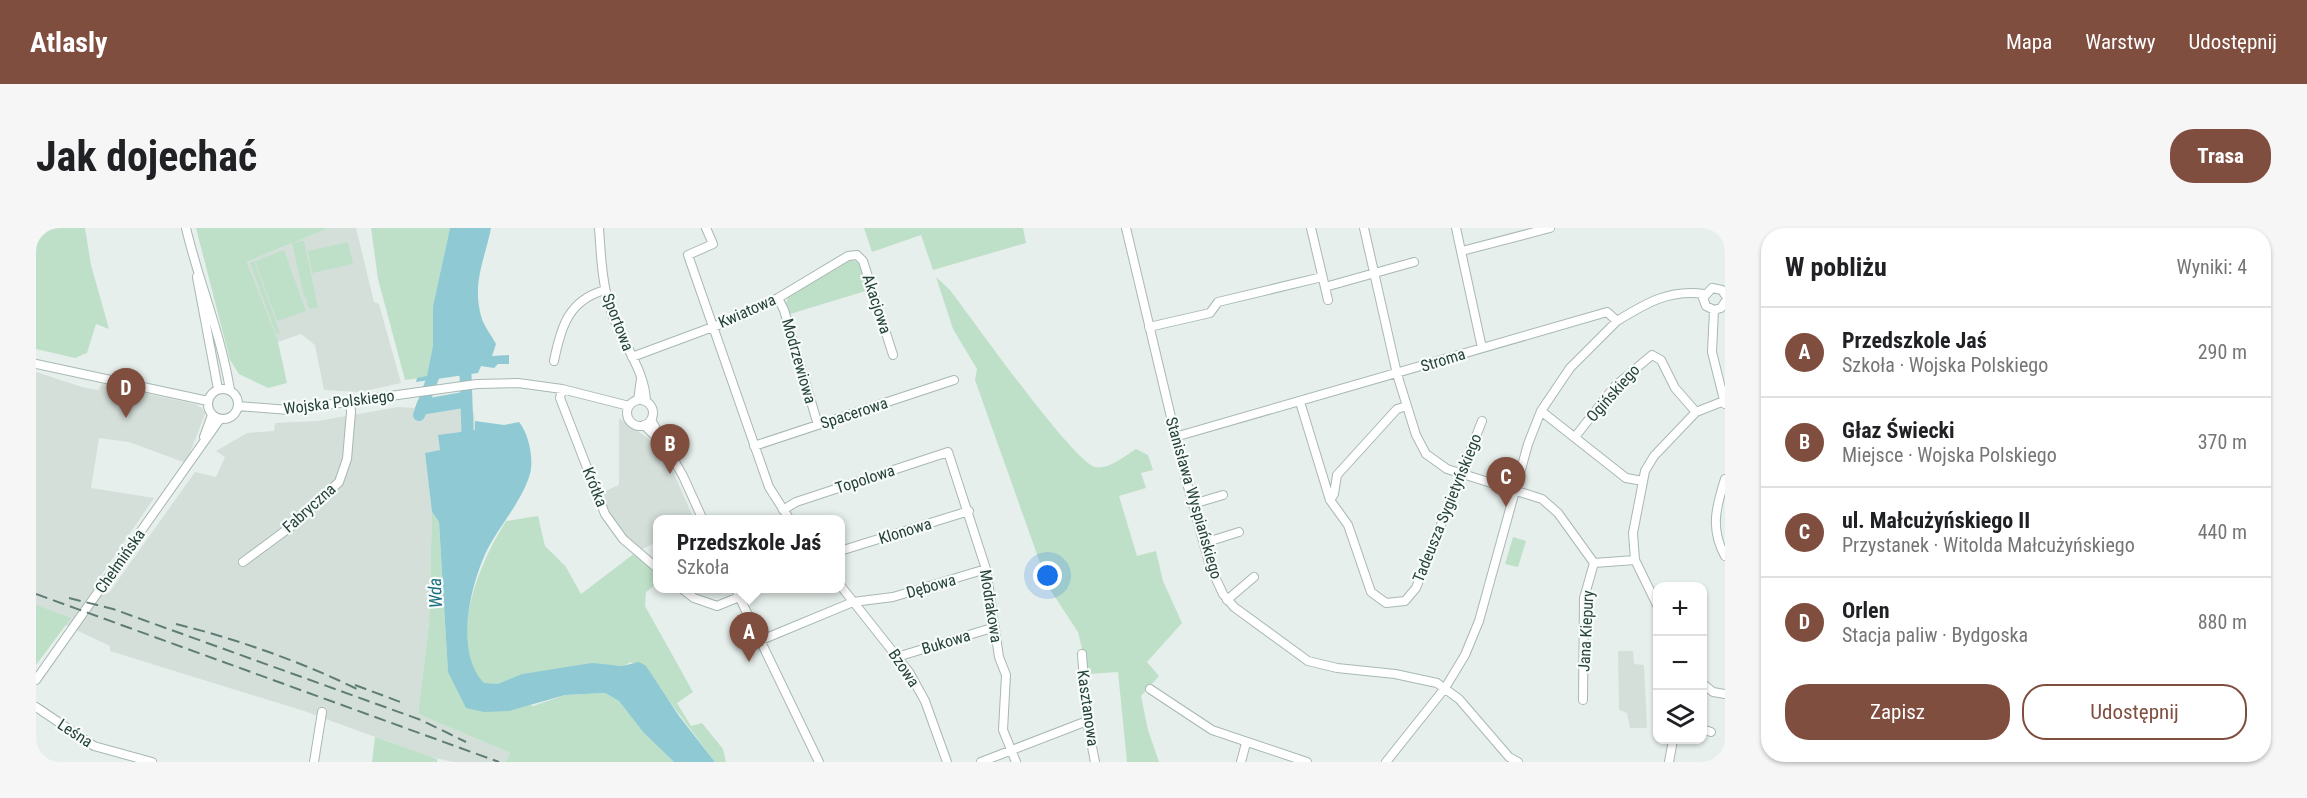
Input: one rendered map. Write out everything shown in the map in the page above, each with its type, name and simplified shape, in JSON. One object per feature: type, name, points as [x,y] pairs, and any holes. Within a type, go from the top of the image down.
[{"type":"street","points":[[186,228],[197,275],[218,336],[230,390],[237,397],[238,406],[230,418],[220,419],[212,415],[208,401]]},
{"type":"street","name":"Sportowa","points":[[599,228],[605,290],[617,327],[641,379],[642,400]]},
{"type":"street","points":[[706,228],[712,244],[688,255],[711,328],[769,487],[787,515]]},
{"type":"street","name":"Stanisława Wyspiańskiego","points":[[1126,228],[1193,504],[1214,578],[1227,600],[1308,661],[1337,668],[1415,677],[1437,683],[1445,688]]},
{"type":"street","points":[[1311,228],[1328,300]]},
{"type":"street","points":[[1364,228],[1397,374],[1416,435],[1426,454],[1441,465],[1461,473],[1542,499],[1552,506],[1594,563],[1635,560]]},
{"type":"street","points":[[1456,228],[1482,348]]},
{"type":"street","points":[[1462,251],[1550,228]]},
{"type":"street","name":"Kwiatowa","points":[[632,357],[711,328],[778,298],[848,256],[857,255]]},
{"type":"street","name":"Akacjowa","points":[[857,255],[863,261],[893,355]]},
{"type":"street","points":[[1325,287],[1414,262]]},
{"type":"street","points":[[197,275],[197,286],[218,390]]},
{"type":"street","points":[[1149,327],[1210,313],[1218,302],[1322,277]]},
{"type":"street","points":[[1386,762],[1445,688],[1474,635],[1515,490],[1541,411],[1570,368],[1617,321],[1651,300],[1684,291],[1704,294],[1712,288],[1717,288],[1725,294]]},
{"type":"street","points":[[554,361],[563,329],[576,304],[587,295],[605,290]]},
{"type":"street","points":[[1704,294],[1706,306],[1714,310],[1721,308],[1725,302]]},
{"type":"street","name":"Modrzewiowa","points":[[778,298],[784,310],[818,425]]},
{"type":"street","points":[[1653,597],[1635,560],[1633,533],[1645,471],[1654,456],[1696,412],[1725,403],[1712,352],[1714,310]]},
{"type":"street","name":"Stroma","points":[[1175,437],[1607,312],[1617,321]]},
{"type":"street","name":"Ogińskiego","points":[[1575,438],[1615,386],[1652,355],[1661,360],[1675,388],[1696,412]]},
{"type":"street","points":[[36,364],[208,401]]},
{"type":"street","name":"Spacerowa","points":[[754,446],[954,380]]},
{"type":"street","name":"Wojska Polskiego","points":[[238,406],[289,410],[492,384],[518,383],[562,388]]},
{"type":"street","points":[[562,388],[628,410],[633,423],[644,425],[663,442]]},
{"type":"street","name":"Krótka","points":[[562,388],[560,398],[606,514],[623,539],[653,565]]},
{"type":"street","points":[[208,401],[218,390],[230,390]]},
{"type":"street","points":[[628,410],[642,400],[653,409],[651,420],[683,476],[701,515]]},
{"type":"street","name":"Fabryczna","points":[[243,562],[293,525],[339,482],[347,459],[350,402]]},
{"type":"street","name":"Tadeusza Sygietyńskiego","points":[[1300,402],[1330,500],[1348,525],[1371,592],[1386,603],[1395,604],[1410,596],[1416,588],[1482,421]]},
{"type":"street","points":[[1330,500],[1334,494],[1337,475],[1396,409],[1407,406]]},
{"type":"street","points":[[1541,411],[1626,478],[1643,481]]},
{"type":"street","name":"Chełmińska","points":[[203,442],[212,415]]},
{"type":"street","name":"Chełmińska","points":[[36,680],[220,419]]},
{"type":"street","points":[[644,425],[651,420]]},
{"type":"street","name":"Topolowa","points":[[783,510],[796,502],[948,452]]},
{"type":"street","name":"Modrakowa","points":[[948,452],[986,569],[999,657],[1006,675],[1003,730],[1016,762]]},
{"type":"street","points":[[1725,479],[1714,521],[1717,539],[1725,556]]},
{"type":"street","points":[[1193,504],[1223,495]]},
{"type":"street","name":"Klonowa","points":[[845,549],[969,511]]},
{"type":"street","points":[[1204,543],[1239,532]]},
{"type":"street","name":"Jana Kiepury","points":[[1583,700],[1584,598],[1594,563]]},
{"type":"street","name":"Dębowa","points":[[759,640],[853,602],[875,601],[986,569]]},
{"type":"street","points":[[1227,600],[1254,578]]},
{"type":"street","name":"Bzowa","points":[[845,592],[897,657],[925,700],[947,762]]},
{"type":"street","points":[[688,593],[694,598],[717,606],[736,593]]},
{"type":"street","points":[[737,593],[819,762]]},
{"type":"street","points":[[867,619],[875,601]]},
{"type":"street","name":"Bukowa","points":[[897,657],[995,627]]},
{"type":"street","name":"Kasztanowa","points":[[1082,654],[1088,721],[1095,762]]},
{"type":"street","points":[[1707,687],[1713,692],[1725,694]]},
{"type":"street","points":[[1445,688],[1459,699],[1509,757],[1518,762]]},
{"type":"street","points":[[1150,689],[1195,721],[1246,743],[1307,762]]},
{"type":"street","name":"Leśna","points":[[36,707],[94,746],[153,762]]},
{"type":"street","points":[[314,762],[322,712]]},
{"type":"street","points":[[981,762],[1088,721]]},
{"type":"street","points":[[1707,731],[1711,732]]},
{"type":"street","points":[[1241,762],[1246,743]]},
{"type":"street","points":[[1670,762],[1672,744]]},
{"type":"shaded area","points":[[328,228],[356,228],[374,302],[379,304],[401,383],[360,392],[324,390],[315,345],[301,334],[278,342],[274,335],[247,262]]},
{"type":"shaded area","points":[[36,372],[82,387],[98,390],[102,384],[195,404],[202,408],[205,414],[186,463],[129,442],[99,438],[91,488],[154,498],[96,583],[109,593],[195,472],[216,477],[225,457],[216,451],[247,433],[274,431],[275,423],[318,421],[398,407],[415,408],[417,416],[470,407],[474,413],[475,430],[439,435],[440,450],[425,453],[432,512],[429,623],[418,714],[510,753],[505,762],[453,762],[427,756],[304,711],[110,651],[110,646],[36,611]]},
{"type":"shaded area","points":[[619,418],[648,438],[661,453],[671,467],[692,515],[653,515],[653,544],[640,550],[622,532],[611,516],[601,493],[619,485]]},
{"type":"shaded area","points":[[1618,651],[1633,651],[1634,664],[1644,665],[1647,728],[1630,728],[1627,713],[1619,710]]},
{"type":"green space","points":[[36,228],[85,228],[91,265],[109,329],[96,324],[87,353],[75,358],[36,349]]},
{"type":"green space","points":[[196,228],[328,228],[293,243],[304,241],[318,307],[309,309],[306,297],[304,297],[292,243],[247,262],[278,342],[287,383],[268,388],[239,374],[230,360]]},
{"type":"green space","points":[[371,228],[450,228],[433,306],[433,345],[427,377],[405,380],[378,279]]},
{"type":"green space","points":[[864,228],[1023,228],[1026,243],[933,270],[921,235],[872,252]]},
{"type":"green space","points":[[348,242],[353,264],[312,273],[308,251]]},
{"type":"green space","points":[[284,250],[306,311],[277,321],[255,261]]},
{"type":"green space","points":[[849,260],[861,266],[869,290],[790,314],[786,303],[789,295]]},
{"type":"green space","points":[[254,261],[280,333],[276,334],[250,263]]},
{"type":"green space","points":[[936,277],[950,290],[1045,416],[1083,459],[1095,467],[1100,467],[1116,462],[1136,449],[1148,455],[1153,470],[1141,473],[1146,488],[1119,496],[1137,556],[1156,551],[1163,581],[1182,623],[1147,662],[1159,676],[1141,696],[1148,730],[1159,762],[1127,762],[1118,672],[1088,674],[1078,632],[1049,588],[975,380],[977,369],[953,329]]},
{"type":"green space","points":[[432,512],[439,522],[448,672],[533,706],[565,695],[605,693],[619,701],[643,732],[674,762],[505,762],[510,753],[418,714],[429,623]]},
{"type":"green space","points":[[538,516],[545,546],[566,567],[581,594],[635,553],[653,569],[653,587],[646,592],[645,606],[693,692],[677,703],[691,726],[702,723],[723,749],[726,762],[715,762],[658,686],[631,662],[623,666],[592,664],[522,674],[498,685],[484,684],[473,667],[467,647],[467,625],[477,580],[506,521]]},
{"type":"green space","points":[[1513,537],[1526,541],[1518,567],[1505,564]]},
{"type":"green space","points":[[36,605],[71,618],[36,665]]},
{"type":"green space","points":[[375,737],[437,759],[437,762],[372,762]]},
{"type":"water","points":[[450,228],[491,228],[480,271],[479,304],[482,320],[496,344],[492,356],[509,355],[509,364],[498,364],[494,368],[481,366],[478,373],[416,382],[417,378],[427,376],[433,345],[433,306]]},
{"type":"water","points":[[468,391],[470,407],[416,416],[415,408],[418,400]]},
{"type":"water","points":[[475,421],[504,425],[519,422],[528,440],[531,454],[530,474],[522,494],[487,550],[471,600],[467,637],[469,654],[475,670],[484,683],[498,684],[522,674],[592,663],[622,666],[639,662],[646,666],[679,716],[715,762],[674,762],[643,732],[619,701],[605,693],[565,695],[509,711],[484,712],[466,708],[448,672],[439,522],[432,512],[425,453],[440,450],[438,435],[475,430]]},
{"type":"waterway","name":"Wda","points":[[465,361],[468,445]]},
{"type":"waterway","points":[[419,415],[435,372],[440,367]]},
{"type":"railway","points":[[36,594],[499,762]]},
{"type":"railway","points":[[69,598],[113,609],[421,720],[466,742]]},
{"type":"railway","points":[[176,624],[270,653],[361,691]]},
{"type":"railway","points":[[355,685],[403,703]]},
{"type":"place","name":"Orlen","points":[[126,418]]},
{"type":"place","name":"Głaz Świecki","points":[[670,474]]},
{"type":"place","name":"ul. Małcużyńskiego II","points":[[1506,507]]},
{"type":"place","name":"Przedszkole Jaś","points":[[749,662]]}]
